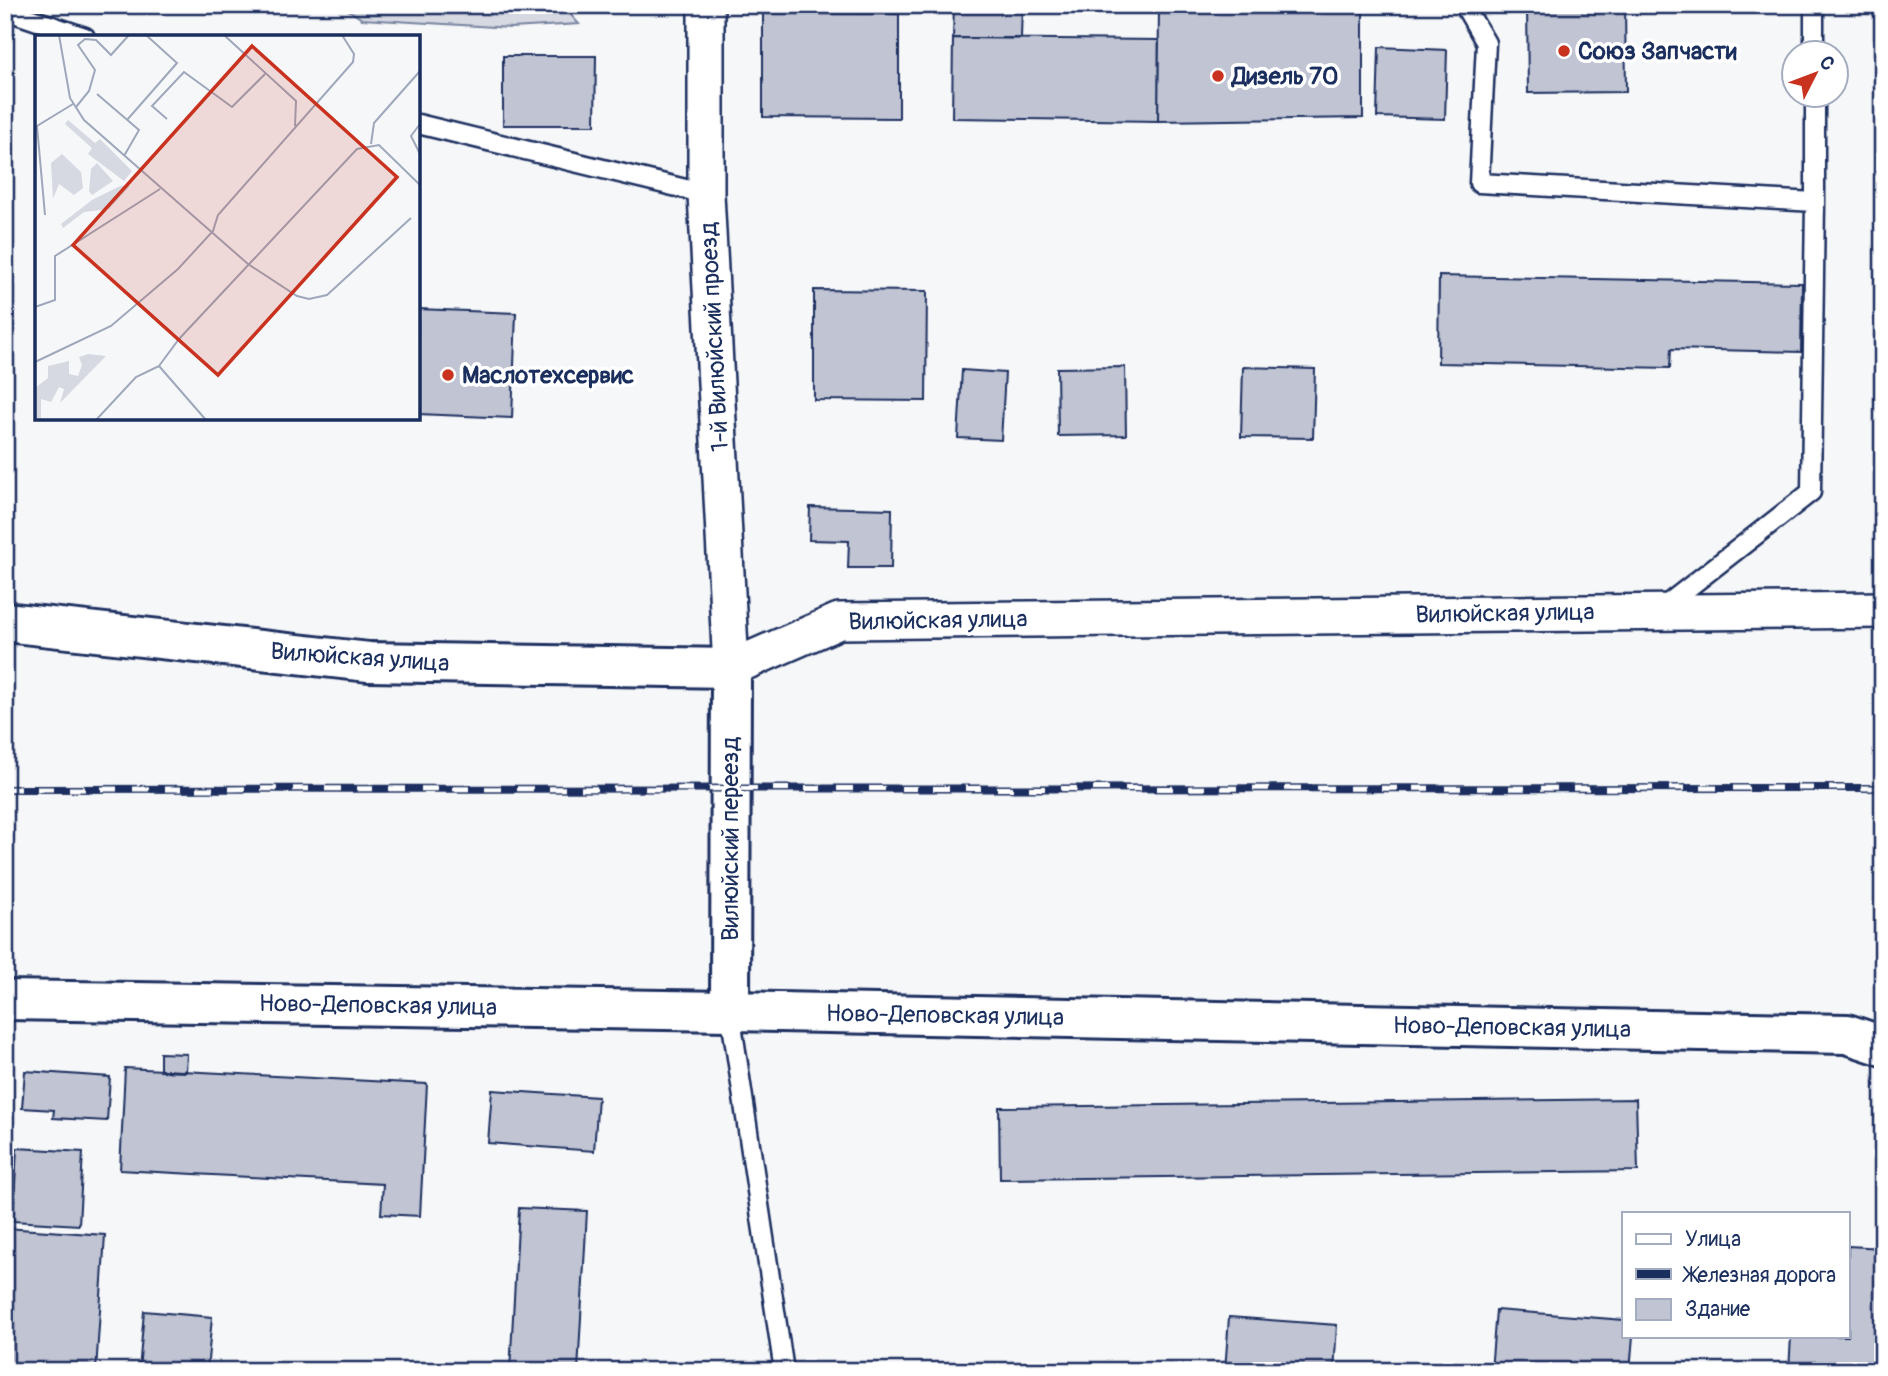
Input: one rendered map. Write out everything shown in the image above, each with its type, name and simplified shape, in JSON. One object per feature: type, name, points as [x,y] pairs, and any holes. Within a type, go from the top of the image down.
[{"type":"street","name":"1-й Вилюйский проезд","points":[[706,5],[706,194],[731,668]]},
{"type":"street","name":"Вилюйская улица","points":[[5,622],[369,662],[731,668],[839,621],[1883,610]]},
{"type":"street","name":"Вилюйский переезд","points":[[730,1011],[731,668]]},
{"type":"street","name":"Ново-Деповская улица","points":[[5,1000],[730,1011],[1847,1034],[1883,1046]]},
{"type":"lane","points":[[1464,5],[1486,43],[1479,183],[1815,202]]},
{"type":"lane","points":[[1814,5],[1814,38]]},
{"type":"lane","points":[[5,9],[79,35]]},
{"type":"lane","points":[[1658,611],[1811,492],[1815,108]]},
{"type":"lane","points":[[420,124],[706,194]]},
{"type":"lane","points":[[730,1011],[784,1371]]},
{"type":"shaded area","points":[[341,5],[562,5],[579,24],[511,28],[362,19]]},
{"type":"building","points":[[954,5],[1022,5],[1021,38],[953,38]]},
{"type":"building","points":[[1159,5],[1363,5],[1363,118],[1158,121]]},
{"type":"building","points":[[1527,5],[1625,5],[1626,92],[1528,93]]},
{"type":"building","points":[[763,13],[899,14],[899,118],[763,117]]},
{"type":"building","points":[[953,38],[1159,40],[1158,121],[952,118]]},
{"type":"building","points":[[1379,47],[1447,50],[1445,119],[1377,117]]},
{"type":"building","points":[[503,56],[596,56],[595,125],[503,125]]},
{"type":"building","points":[[1439,276],[1802,283],[1801,352],[1671,349],[1670,368],[1438,363]]},
{"type":"building","points":[[814,290],[927,291],[926,401],[814,400]]},
{"type":"building","points":[[420,309],[516,313],[512,418],[420,414]]},
{"type":"building","points":[[1125,367],[1126,435],[1058,436],[1057,368]]},
{"type":"building","points":[[1243,367],[1315,369],[1313,438],[1241,437]]},
{"type":"building","points":[[962,370],[1005,373],[1001,440],[958,438]]},
{"type":"building","points":[[810,507],[892,509],[891,568],[848,568],[849,541],[809,540]]},
{"type":"building","points":[[160,1053],[187,1054],[186,1072],[160,1071]]},
{"type":"building","points":[[125,1068],[427,1084],[420,1216],[381,1214],[383,1184],[120,1170]]},
{"type":"building","points":[[25,1071],[110,1077],[107,1121],[53,1118],[54,1110],[22,1108]]},
{"type":"building","points":[[492,1090],[598,1097],[594,1151],[488,1143]]},
{"type":"building","points":[[1636,1099],[1638,1171],[1000,1179],[999,1107]]},
{"type":"building","points":[[17,1148],[83,1152],[79,1225],[13,1221]]},
{"type":"building","points":[[519,1208],[587,1211],[578,1371],[510,1371]]},
{"type":"building","points":[[5,1228],[105,1235],[96,1371],[5,1371]]},
{"type":"building","points":[[1850,1246],[1883,1248],[1879,1371],[1789,1371],[1791,1338],[1850,1338]]},
{"type":"building","points":[[1496,1310],[1622,1320],[1622,1338],[1633,1338],[1630,1371],[1491,1371]]},
{"type":"building","points":[[144,1311],[212,1317],[207,1371],[139,1371]]},
{"type":"building","points":[[1229,1317],[1337,1325],[1334,1371],[1225,1371]]},
{"type":"railway","points":[[5,789],[1883,788]]},
{"type":"place","name":"Союз Запчасти","points":[[1564,51]]},
{"type":"place","name":"Дизель 70","points":[[1218,76]]},
{"type":"place","name":"Маслотехсервис","points":[[448,375]]}]
